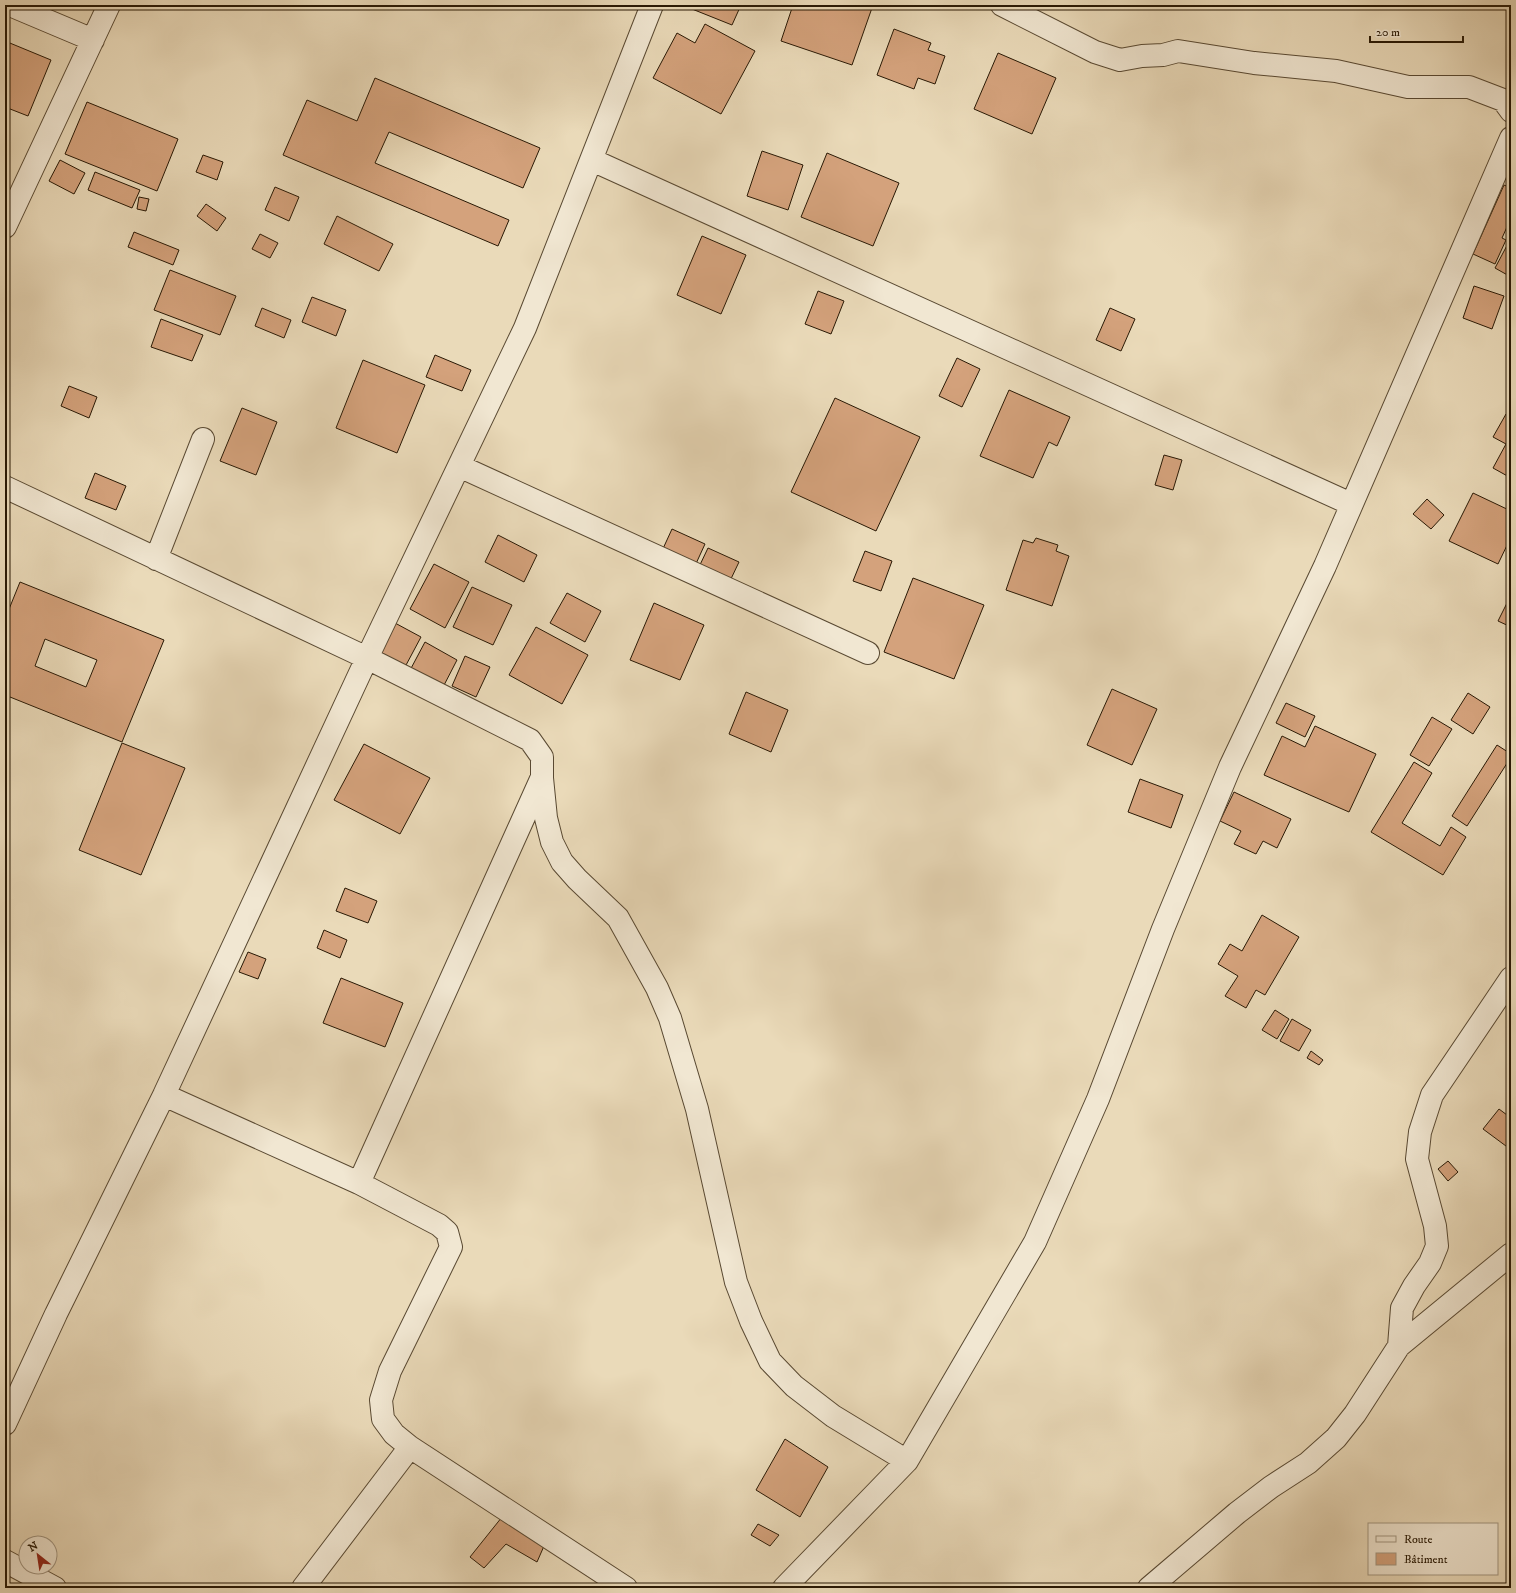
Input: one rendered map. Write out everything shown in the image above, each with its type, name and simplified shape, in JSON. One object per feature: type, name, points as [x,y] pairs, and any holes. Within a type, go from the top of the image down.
[{"type":"street","points":[[10,5],[93,40]]},
{"type":"street","points":[[5,227],[109,5]]},
{"type":"street","points":[[5,1424],[56,1314],[164,1094],[367,658],[525,328],[652,5]]},
{"type":"street","points":[[1002,5],[1095,52],[1120,60],[1142,56],[1163,55],[1178,51],[1254,63],[1336,71],[1408,87],[1469,87],[1503,100],[1511,111]]},
{"type":"street","points":[[784,1588],[907,1461],[1035,1242],[1098,1099],[1163,929],[1230,767],[1325,566],[1511,138]]},
{"type":"street","points":[[592,160],[1351,504]]},
{"type":"street","points":[[156,559],[203,439]]},
{"type":"street","points":[[459,466],[868,653]]},
{"type":"street","points":[[5,487],[367,658],[530,740],[542,757],[542,777],[546,818],[552,842],[562,862],[577,879],[618,918],[657,988],[670,1018],[697,1109],[736,1282],[751,1321],[770,1360],[794,1386],[833,1416],[907,1461]]},
{"type":"street","points":[[359,1183],[542,777]]},
{"type":"street","points":[[1399,1346],[1402,1308],[1414,1286],[1430,1264],[1437,1246],[1435,1226],[1417,1160],[1420,1132],[1432,1095],[1511,978]]},
{"type":"street","points":[[164,1094],[359,1183],[440,1225],[447,1232],[451,1247],[390,1371],[381,1400],[383,1419],[394,1434],[410,1447],[626,1588]]},
{"type":"street","points":[[1149,1588],[1237,1513],[1271,1487],[1308,1464],[1336,1438],[1355,1414],[1399,1346],[1511,1254]]},
{"type":"street","points":[[303,1588],[410,1447]]},
{"type":"street","points":[[5,1561],[55,1588]]},
{"type":"building","points":[[682,5],[741,5],[732,25]]},
{"type":"building","points":[[793,5],[873,5],[852,65],[781,41]]},
{"type":"building","points":[[705,24],[755,51],[721,114],[653,78],[677,33],[695,43]]},
{"type":"building","points":[[894,29],[931,43],[928,50],[945,56],[935,84],[918,78],[914,89],[877,75]]},
{"type":"building","points":[[5,41],[51,60],[28,116],[5,107]]},
{"type":"building","points":[[998,53],[1056,78],[1032,134],[974,109]]},
{"type":"building","points":[[375,78],[540,148],[523,188],[389,132],[375,163],[509,220],[498,246],[283,155],[307,100],[357,121]]},
{"type":"building","points":[[87,102],[178,139],[157,191],[65,154]]},
{"type":"building","points":[[762,151],[803,165],[788,210],[747,196]]},
{"type":"building","points":[[827,153],[899,183],[873,246],[801,217]]},
{"type":"building","points":[[203,155],[223,162],[217,180],[196,172]]},
{"type":"building","points":[[60,160],[85,173],[74,194],[49,181]]},
{"type":"building","points":[[95,172],[140,190],[132,208],[88,190]]},
{"type":"building","points":[[1504,185],[1511,188],[1511,218],[1502,238],[1506,240],[1495,264],[1473,254]]},
{"type":"building","points":[[275,187],[299,197],[289,221],[265,210]]},
{"type":"building","points":[[139,197],[149,199],[146,211],[137,209]]},
{"type":"building","points":[[206,204],[226,218],[217,231],[197,216]]},
{"type":"building","points":[[337,216],[393,244],[379,271],[324,244]]},
{"type":"building","points":[[134,232],[179,250],[173,265],[128,247]]},
{"type":"building","points":[[260,234],[278,243],[270,258],[252,249]]},
{"type":"building","points":[[702,236],[746,255],[721,314],[677,295]]},
{"type":"building","points":[[1511,238],[1511,277],[1495,268]]},
{"type":"building","points":[[170,270],[236,296],[220,335],[154,310]]},
{"type":"building","points":[[1474,286],[1504,296],[1492,329],[1463,318]]},
{"type":"building","points":[[818,291],[844,301],[831,334],[805,324]]},
{"type":"building","points":[[312,297],[346,310],[336,336],[302,322]]},
{"type":"building","points":[[262,308],[291,320],[284,338],[255,326]]},
{"type":"building","points":[[1110,308],[1135,319],[1121,351],[1096,340]]},
{"type":"building","points":[[161,319],[203,335],[192,361],[151,347]]},
{"type":"building","points":[[435,355],[471,370],[462,391],[426,377]]},
{"type":"building","points":[[957,358],[980,369],[962,407],[939,396]]},
{"type":"building","points":[[363,360],[425,385],[397,453],[336,428]]},
{"type":"building","points":[[69,386],[97,397],[89,418],[61,406]]},
{"type":"building","points":[[1009,390],[1070,417],[1057,446],[1049,442],[1033,478],[980,456]]},
{"type":"building","points":[[835,398],[920,437],[876,531],[791,492]]},
{"type":"building","points":[[242,408],[277,422],[256,475],[220,461]]},
{"type":"building","points":[[1506,414],[1511,417],[1511,478],[1493,468],[1506,444],[1493,437]]},
{"type":"building","points":[[1164,455],[1182,460],[1173,490],[1155,485]]},
{"type":"building","points":[[95,473],[126,486],[116,510],[85,498]]},
{"type":"building","points":[[1473,493],[1511,511],[1511,537],[1498,564],[1449,541]]},
{"type":"building","points":[[1427,499],[1444,515],[1431,529],[1413,514]]},
{"type":"building","points":[[672,529],[705,544],[694,568],[661,553]]},
{"type":"building","points":[[498,535],[537,555],[524,582],[485,562]]},
{"type":"building","points":[[1036,538],[1058,545],[1056,551],[1069,556],[1052,606],[1006,590],[1023,540],[1033,543]]},
{"type":"building","points":[[708,548],[739,562],[729,583],[698,569]]},
{"type":"building","points":[[865,551],[892,561],[881,591],[853,581]]},
{"type":"building","points":[[434,564],[469,582],[445,628],[410,609]]},
{"type":"building","points":[[913,578],[984,605],[954,679],[884,652]]},
{"type":"building","points":[[20,582],[164,640],[122,742],[5,695],[5,619]],"holes":[[[45,639],[97,660],[86,687],[35,666]]]},
{"type":"building","points":[[472,587],[512,605],[493,645],[453,627]]},
{"type":"building","points":[[567,593],[601,611],[585,642],[550,623]]},
{"type":"building","points":[[1511,597],[1511,627],[1498,621]]},
{"type":"building","points":[[654,603],[704,625],[680,680],[630,660]]},
{"type":"building","points":[[395,623],[421,637],[405,667],[379,654]]},
{"type":"building","points":[[536,627],[588,655],[562,704],[509,675]]},
{"type":"building","points":[[425,642],[457,660],[441,691],[408,674]]},
{"type":"building","points":[[465,656],[490,667],[476,697],[452,686]]},
{"type":"building","points":[[1112,689],[1157,709],[1132,765],[1087,745]]},
{"type":"building","points":[[746,692],[788,710],[771,752],[729,734]]},
{"type":"building","points":[[1468,693],[1490,707],[1473,734],[1451,720]]},
{"type":"building","points":[[1286,703],[1315,716],[1305,737],[1276,723]]},
{"type":"building","points":[[1432,717],[1452,729],[1429,766],[1410,755]]},
{"type":"building","points":[[1315,726],[1376,754],[1349,812],[1264,775],[1282,736],[1305,747]]},
{"type":"building","points":[[122,743],[185,768],[141,875],[79,850]]},
{"type":"building","points":[[364,744],[430,778],[400,834],[334,800]]},
{"type":"building","points":[[1497,745],[1511,754],[1511,757],[1467,826],[1452,816]]},
{"type":"building","points":[[1414,762],[1432,773],[1402,823],[1440,846],[1451,827],[1466,837],[1443,875],[1371,832]]},
{"type":"building","points":[[1140,779],[1183,795],[1171,828],[1128,812]]},
{"type":"building","points":[[1234,792],[1291,819],[1277,848],[1263,841],[1256,854],[1234,844],[1241,831],[1220,821]]},
{"type":"building","points":[[345,888],[377,901],[368,923],[336,911]]},
{"type":"building","points":[[1262,915],[1299,937],[1265,995],[1256,990],[1246,1008],[1225,996],[1238,976],[1218,964],[1230,944],[1242,951]]},
{"type":"building","points":[[324,930],[347,940],[340,958],[317,948]]},
{"type":"building","points":[[248,952],[266,959],[258,979],[239,972]]},
{"type":"building","points":[[341,978],[403,1003],[385,1047],[323,1023]]},
{"type":"building","points":[[1275,1010],[1289,1019],[1277,1039],[1262,1030]]},
{"type":"building","points":[[1292,1019],[1311,1030],[1299,1051],[1280,1041]]},
{"type":"building","points":[[1311,1051],[1323,1060],[1319,1065],[1307,1058]]},
{"type":"building","points":[[1499,1109],[1511,1118],[1510,1149],[1483,1129]]},
{"type":"building","points":[[1448,1161],[1458,1172],[1448,1181],[1438,1169]]},
{"type":"building","points":[[785,1439],[828,1467],[800,1517],[756,1490]]},
{"type":"building","points":[[502,1517],[544,1546],[537,1562],[506,1544],[484,1568],[470,1557]]},
{"type":"building","points":[[758,1524],[779,1535],[770,1546],[751,1535]]}]
